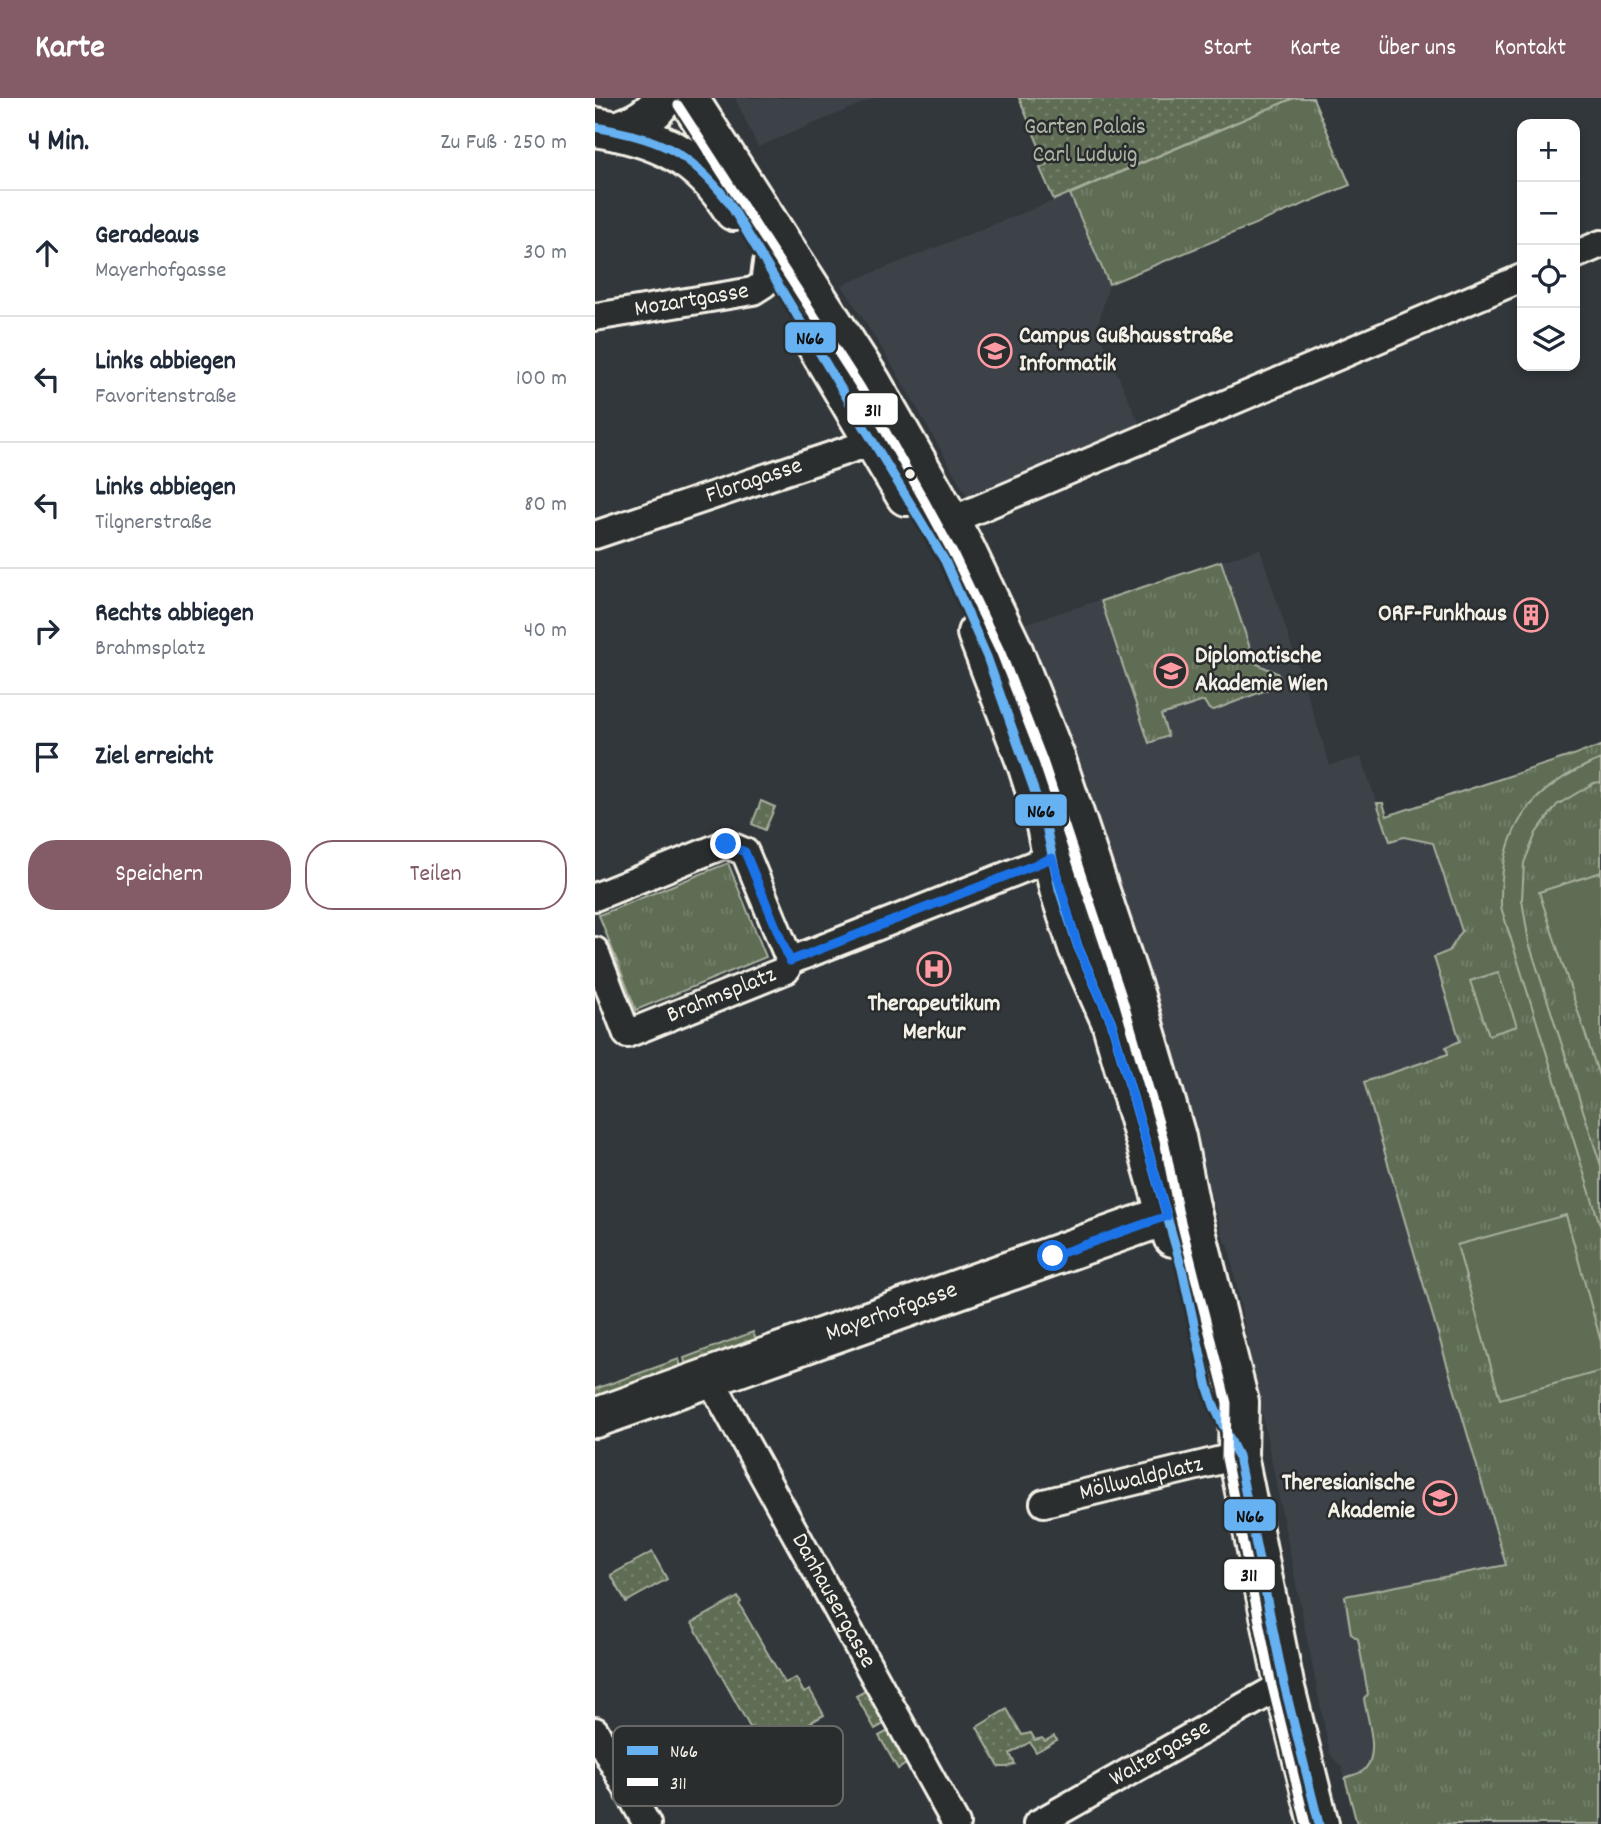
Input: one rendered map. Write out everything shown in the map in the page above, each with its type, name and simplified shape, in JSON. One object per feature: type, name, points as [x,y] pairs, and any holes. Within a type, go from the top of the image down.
[{"type":"main road","points":[[606,129],[640,122],[663,98]]},
{"type":"main road","points":[[688,98],[871,382],[987,657],[1045,821],[1069,851],[1134,993],[1176,1137],[1182,1269],[1208,1388],[1238,1456],[1284,1684],[1319,1824]]},
{"type":"main road","points":[[606,129],[669,148],[702,169],[728,201],[767,263],[872,442],[908,474],[950,521],[1012,648],[1055,757],[1069,851]]},
{"type":"main road","name":"Mayerhofgasse","points":[[595,1418],[1179,1211]]},
{"type":"street","points":[[1580,253],[1601,244]]},
{"type":"street","name":"Mozartgasse","points":[[595,317],[753,291],[764,284],[767,263]]},
{"type":"street","points":[[950,521],[1517,280]]},
{"type":"street","name":"Floragasse","points":[[595,535],[872,442]]},
{"type":"street","name":"Brahmsplatz","points":[[595,897],[726,844],[745,852],[790,961],[786,970],[627,1034],[595,951]]},
{"type":"street","points":[[790,961],[1069,851]]},
{"type":"street","name":"Danhausergasse","points":[[709,1377],[956,1824]]},
{"type":"street","name":"Möllwaldplatz","points":[[1044,1503],[1238,1456]]},
{"type":"street","name":"Waltergasse","points":[[1037,1824],[1284,1684]]},
{"type":"street","points":[[595,1731],[613,1763]]},
{"type":"street","points":[[637,1806],[647,1824]]},
{"type":"shaded area","points":[[735,98],[875,98],[758,147]]},
{"type":"shaded area","name":"Campus Gußhausstraße Informatik","points":[[1070,194],[1109,284],[1097,328],[1139,423],[967,496],[897,373],[842,285]]},
{"type":"shaded area","name":"Theresianische Akademie","points":[[1260,549],[1330,765],[1361,757],[1377,803],[1383,803],[1387,816],[1601,746],[1601,1824],[1357,1824],[1342,1768],[1330,1754],[1228,1243],[1225,1243],[1201,1161],[1204,1160],[1090,799],[1024,624]]},
{"type":"green space","name":"Garten Palais Carl Ludwig","points":[[1019,98],[1294,98],[1054,200],[1040,168],[1047,165]]},
{"type":"green space","points":[[1294,98],[1313,98],[1350,185],[1109,284],[1070,194]]},
{"type":"green space","points":[[1221,561],[1255,663],[1277,673],[1281,679],[1277,686],[1214,710],[1209,709],[1204,701],[1161,715],[1168,736],[1149,743],[1101,601]]},
{"type":"green space","points":[[1601,746],[1601,1824],[1357,1824],[1345,1778],[1365,1769],[1372,1754],[1372,1745],[1364,1699],[1368,1694],[1358,1639],[1351,1634],[1345,1596],[1506,1565],[1364,1082],[1448,1054],[1446,1047],[1460,1041],[1434,957],[1449,951],[1462,931],[1433,843],[1404,837],[1390,841],[1377,803],[1383,803],[1387,816]]},
{"type":"green space","points":[[1601,759],[1601,782],[1594,783],[1557,805],[1536,833],[1524,863],[1522,900],[1529,943],[1601,1166],[1601,1228],[1501,907],[1506,855],[1513,833],[1524,814],[1555,783]]},
{"type":"green space","points":[[761,801],[775,807],[765,830],[752,824]]},
{"type":"green space","points":[[728,863],[766,957],[636,1010],[599,915]]},
{"type":"green space","points":[[1601,872],[1601,1082],[1539,892]]},
{"type":"green space","points":[[1498,972],[1517,1026],[1489,1035],[1470,981]]},
{"type":"green space","points":[[1566,1215],[1601,1342],[1601,1371],[1500,1399],[1457,1245]]},
{"type":"green space","points":[[753,1332],[756,1340],[686,1366],[684,1358]]},
{"type":"green space","points":[[679,1359],[681,1367],[595,1398],[595,1389]]},
{"type":"green space","points":[[652,1552],[667,1579],[626,1602],[611,1575]]},
{"type":"green space","points":[[738,1597],[741,1602],[739,1604],[785,1683],[796,1678],[804,1693],[810,1690],[824,1715],[804,1726],[749,1726],[692,1623]]},
{"type":"green space","points":[[867,1690],[886,1723],[875,1729],[856,1696]]},
{"type":"green space","points":[[1007,1709],[1022,1735],[1031,1733],[1035,1740],[1042,1738],[1045,1741],[1054,1736],[1057,1740],[1036,1752],[1030,1742],[1010,1754],[1015,1764],[999,1767],[977,1727]]},
{"type":"green space","points":[[890,1730],[908,1763],[898,1769],[879,1736]]},
{"type":"transit line","name":"311","points":[[678,105],[861,388],[924,500],[1001,653],[1043,761],[1122,997],[1164,1140],[1178,1210],[1227,1403],[1226,1458],[1272,1686],[1306,1824]]},
{"type":"transit line","name":"N66","points":[[595,127],[637,136],[670,149],[699,169],[728,201],[945,561],[987,657],[1045,821],[1059,889],[1078,947],[1111,1021],[1182,1269],[1208,1388],[1238,1456],[1284,1684],[1319,1824]]},
{"type":"place","name":"Campus Gußhausstraße Informatik","points":[[995,351]]},
{"type":"place","name":"ORF-Funkhaus","points":[[1531,615]]},
{"type":"place","name":"Diplomatische Akademie Wien","points":[[1171,671]]},
{"type":"place","name":"Therapeutikum Merkur","points":[[934,969]]},
{"type":"place","name":"Theresianische Akademie","points":[[1440,1498]]},
{"type":"route","points":[[726,844],[745,852],[790,961],[1052,858],[1078,947],[1111,1021],[1167,1216],[1053,1256]]}]
